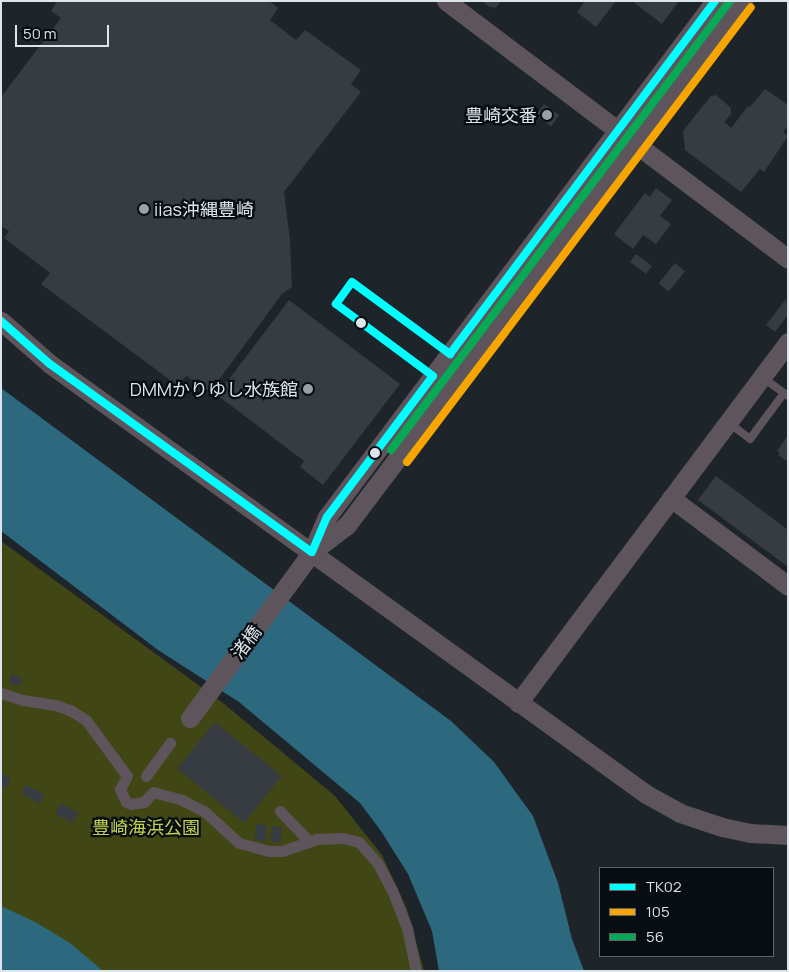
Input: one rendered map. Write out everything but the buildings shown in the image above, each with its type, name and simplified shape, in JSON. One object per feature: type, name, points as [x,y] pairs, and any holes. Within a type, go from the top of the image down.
[{"type":"street","points":[[446,1],[788,259]]},
{"type":"street","points":[[312,552],[327,517],[715,1]]},
{"type":"street","points":[[312,552],[348,525],[743,1]]},
{"type":"street","points":[[1,320],[50,364],[629,783],[680,813],[722,827],[750,833],[788,835]]},
{"type":"street","points":[[518,703],[788,342]]},
{"type":"street","points":[[670,498],[788,586]]},
{"type":"street","name":"渚橋","points":[[190,718],[312,552]]},
{"type":"street","points":[[1,693],[23,700],[56,705],[78,714],[95,732],[127,776]]},
{"type":"street","points":[[146,776],[170,743]]},
{"type":"street","points":[[153,792],[144,802],[132,804],[126,802],[120,789],[127,776],[138,773],[146,776],[153,792],[193,805],[240,843],[254,848],[282,851],[309,841],[343,838],[359,842],[378,864],[400,908],[407,928],[416,971]]},
{"type":"street","points":[[280,812],[309,841]]},
{"type":"lane","points":[[433,376],[336,304],[352,282],[450,354]]},
{"type":"lane","points":[[728,423],[750,439],[786,395],[762,377]]},
{"type":"green space","name":"豊崎海浜公園","points":[[1,541],[223,703],[335,796],[382,855],[407,909],[424,971],[1,971]]},
{"type":"water","points":[[1,388],[451,721],[494,762],[533,816],[558,883],[572,939],[584,971],[439,971],[432,931],[408,874],[381,831],[360,803],[239,702],[158,650],[1,531]]},
{"type":"water","points":[[1,906],[35,922],[70,943],[103,971],[1,971]]},
{"type":"transit line","name":"TK02","points":[[450,354],[715,1]]},
{"type":"transit line","name":"56","points":[[391,450],[730,1]]},
{"type":"transit line","name":"105","points":[[407,462],[751,7]]},
{"type":"transit line","name":"TK02","points":[[433,376],[336,304],[352,282],[450,354]]},
{"type":"transit line","name":"TK02","points":[[1,321],[50,364],[312,552]]},
{"type":"transit line","name":"TK02","points":[[312,552],[327,517],[433,376]]},
{"type":"place","name":"豊崎交番","points":[[547,115]]},
{"type":"place","name":"iias沖縄豊崎","points":[[144,209]]},
{"type":"place","name":"DMMかりゆし水族館","points":[[308,389]]}]
